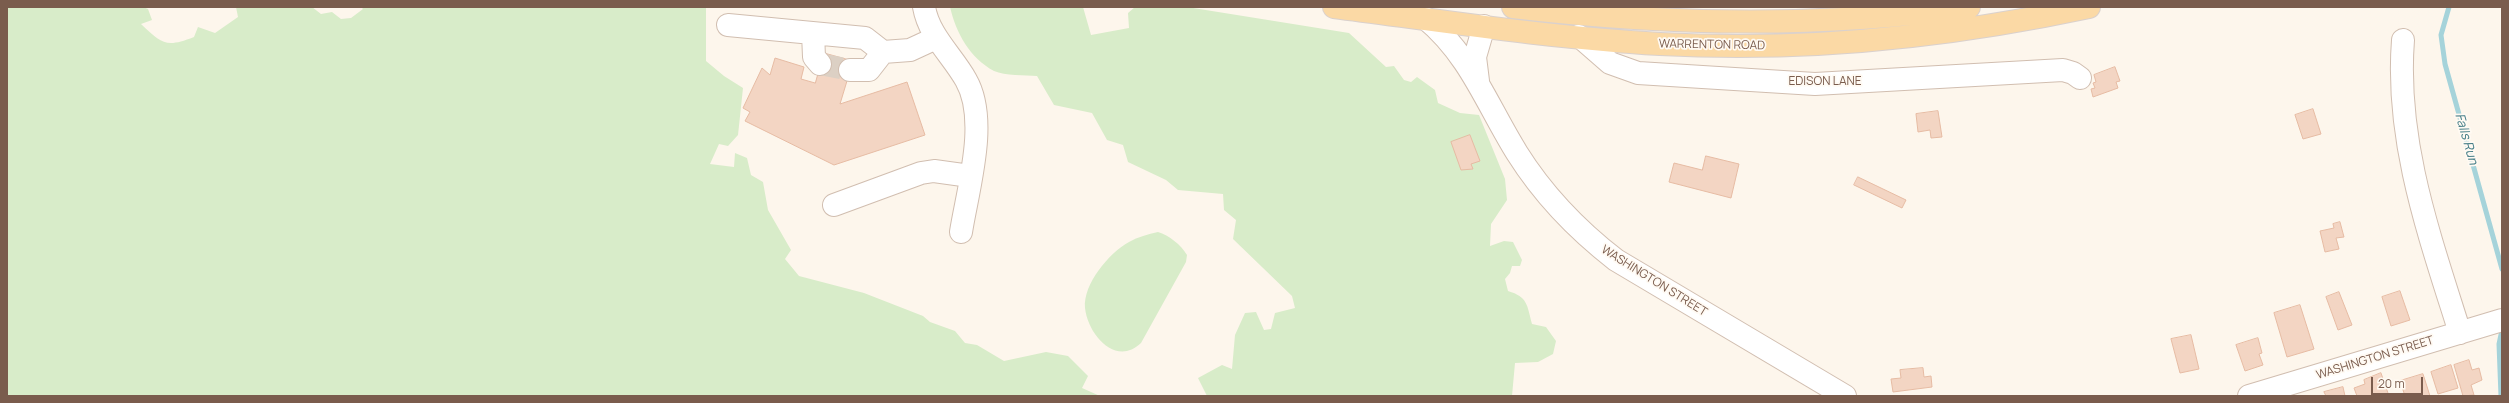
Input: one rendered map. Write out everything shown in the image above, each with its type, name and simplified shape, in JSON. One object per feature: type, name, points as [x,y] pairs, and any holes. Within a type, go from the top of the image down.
[{"type":"main road","name":"WARRENTON ROAD","points":[[1334,7],[1484,26],[1661,44],[1781,46],[1950,32],[1999,25],[2089,7]]},
{"type":"main road","name":"WARRENTON ROAD","points":[[1513,7],[1630,18],[1770,22],[1863,19],[1969,7]]},
{"type":"street","points":[[924,7],[936,38],[966,80],[974,102],[977,129],[961,232]]},
{"type":"street","name":"WASHINGTON STREET","points":[[1425,18],[1448,38],[1478,81],[1516,153],[1542,191],[1587,238],[1616,260],[1845,396]]},
{"type":"street","points":[[728,25],[865,38],[883,52],[910,50],[936,38]]},
{"type":"street","name":"WASHINGTON STREET","points":[[1478,81],[1475,58],[1484,26]]},
{"type":"street","points":[[813,33],[814,57],[820,64]]},
{"type":"street","name":"EDISON LANE","points":[[1579,36],[1610,63],[1638,73],[1815,84],[2063,70],[2073,73],[2080,78]]},
{"type":"street","points":[[2404,40],[2402,104],[2406,144],[2420,204],[2460,333]]},
{"type":"street","points":[[850,70],[868,70],[883,52]]},
{"type":"street","points":[[834,205],[921,173],[934,171],[970,176]]},
{"type":"street","name":"WASHINGTON STREET","points":[[2249,396],[2495,322]]},
{"type":"green space","points":[[7,7],[143,7],[148,9],[152,20],[141,24],[160,40],[170,43],[194,37],[198,27],[215,33],[238,17],[236,7],[312,7],[321,14],[332,12],[341,19],[351,18],[363,9],[361,7],[706,7],[706,61],[724,76],[743,88],[738,135],[728,146],[719,144],[710,164],[734,167],[735,153],[747,158],[751,175],[763,182],[768,210],[791,250],[785,259],[799,276],[864,293],[923,316],[930,322],[955,331],[965,343],[977,345],[1004,361],[1046,352],[1068,356],[1088,376],[1082,388],[1100,396],[7,396]]},
{"type":"green space","points":[[950,7],[1083,7],[1091,35],[1129,28],[1128,13],[1135,7],[1187,7],[1349,33],[1386,67],[1394,66],[1404,80],[1411,82],[1417,77],[1435,90],[1438,103],[1460,113],[1479,115],[1505,179],[1507,200],[1491,224],[1490,246],[1504,241],[1513,242],[1522,260],[1520,266],[1512,266],[1510,273],[1505,279],[1508,291],[1515,293],[1526,303],[1532,324],[1546,327],[1556,341],[1553,354],[1538,362],[1515,363],[1512,396],[1207,396],[1198,378],[1222,365],[1232,369],[1235,335],[1245,313],[1256,312],[1264,330],[1271,329],[1275,313],[1295,308],[1292,296],[1233,239],[1236,220],[1224,210],[1223,194],[1178,190],[1166,180],[1128,162],[1123,145],[1107,140],[1092,113],[1054,105],[1037,76],[1004,74],[985,66],[965,44],[956,26]]},
{"type":"green space","points":[[1158,232],[1170,238],[1181,248],[1187,255],[1186,262],[1141,343],[1132,349],[1122,351],[1113,350],[1097,337],[1087,318],[1085,299],[1088,289],[1093,279],[1106,261],[1121,247],[1136,239]]},
{"type":"building","points":[[824,53],[853,61],[840,104],[907,82],[925,135],[834,165],[745,121],[750,112],[743,108],[762,68],[770,75],[775,58],[804,67],[801,79],[815,83]]},
{"type":"building","points":[[2115,67],[2120,81],[2116,82],[2118,88],[2093,97],[2091,89],[2095,88],[2093,83],[2096,82],[2094,75]]},
{"type":"building","points":[[2313,109],[2321,134],[2303,139],[2295,115]]},
{"type":"building","points":[[1938,111],[1942,137],[1931,138],[1930,130],[1918,132],[1916,114]]},
{"type":"building","points":[[1470,135],[1480,161],[1471,164],[1473,169],[1461,170],[1451,142]]},
{"type":"building","points":[[1706,156],[1739,164],[1731,198],[1669,182],[1674,163],[1702,170]]},
{"type":"building","points":[[1858,177],[1906,200],[1902,208],[1854,185]]},
{"type":"building","points":[[2340,222],[2344,237],[2336,238],[2339,249],[2325,252],[2320,231],[2334,228],[2333,224]]},
{"type":"building","points":[[2400,291],[2410,320],[2391,326],[2382,297]]},
{"type":"building","points":[[2339,292],[2352,325],[2338,330],[2326,297]]},
{"type":"building","points":[[2300,305],[2314,349],[2287,357],[2274,313]]},
{"type":"building","points":[[2191,335],[2199,369],[2180,373],[2171,339]]},
{"type":"building","points":[[2258,338],[2262,353],[2259,354],[2263,365],[2245,371],[2236,345]]},
{"type":"building","points":[[2469,360],[2472,370],[2479,368],[2482,380],[2471,385],[2474,395],[2463,396],[2454,365]]},
{"type":"building","points":[[2451,365],[2458,388],[2438,394],[2431,372]]},
{"type":"building","points":[[1923,368],[1924,377],[1931,376],[1932,387],[1893,392],[1891,379],[1901,378],[1900,370]]},
{"type":"building","points":[[2381,373],[2389,396],[2357,396],[2354,388],[2365,384],[2364,380]]},
{"type":"building","points":[[2423,374],[2430,396],[2405,396],[2400,381]]},
{"type":"building","points":[[2343,387],[2345,396],[2326,396],[2324,392]]},
{"type":"waterway","name":"Falls Run","points":[[2449,7],[2441,35],[2445,64],[2502,269]]},
{"type":"waterway","name":"Falls Run","points":[[2501,396],[2499,344],[2502,330]]},
{"type":"tunnel","points":[[820,64],[850,70]]}]
